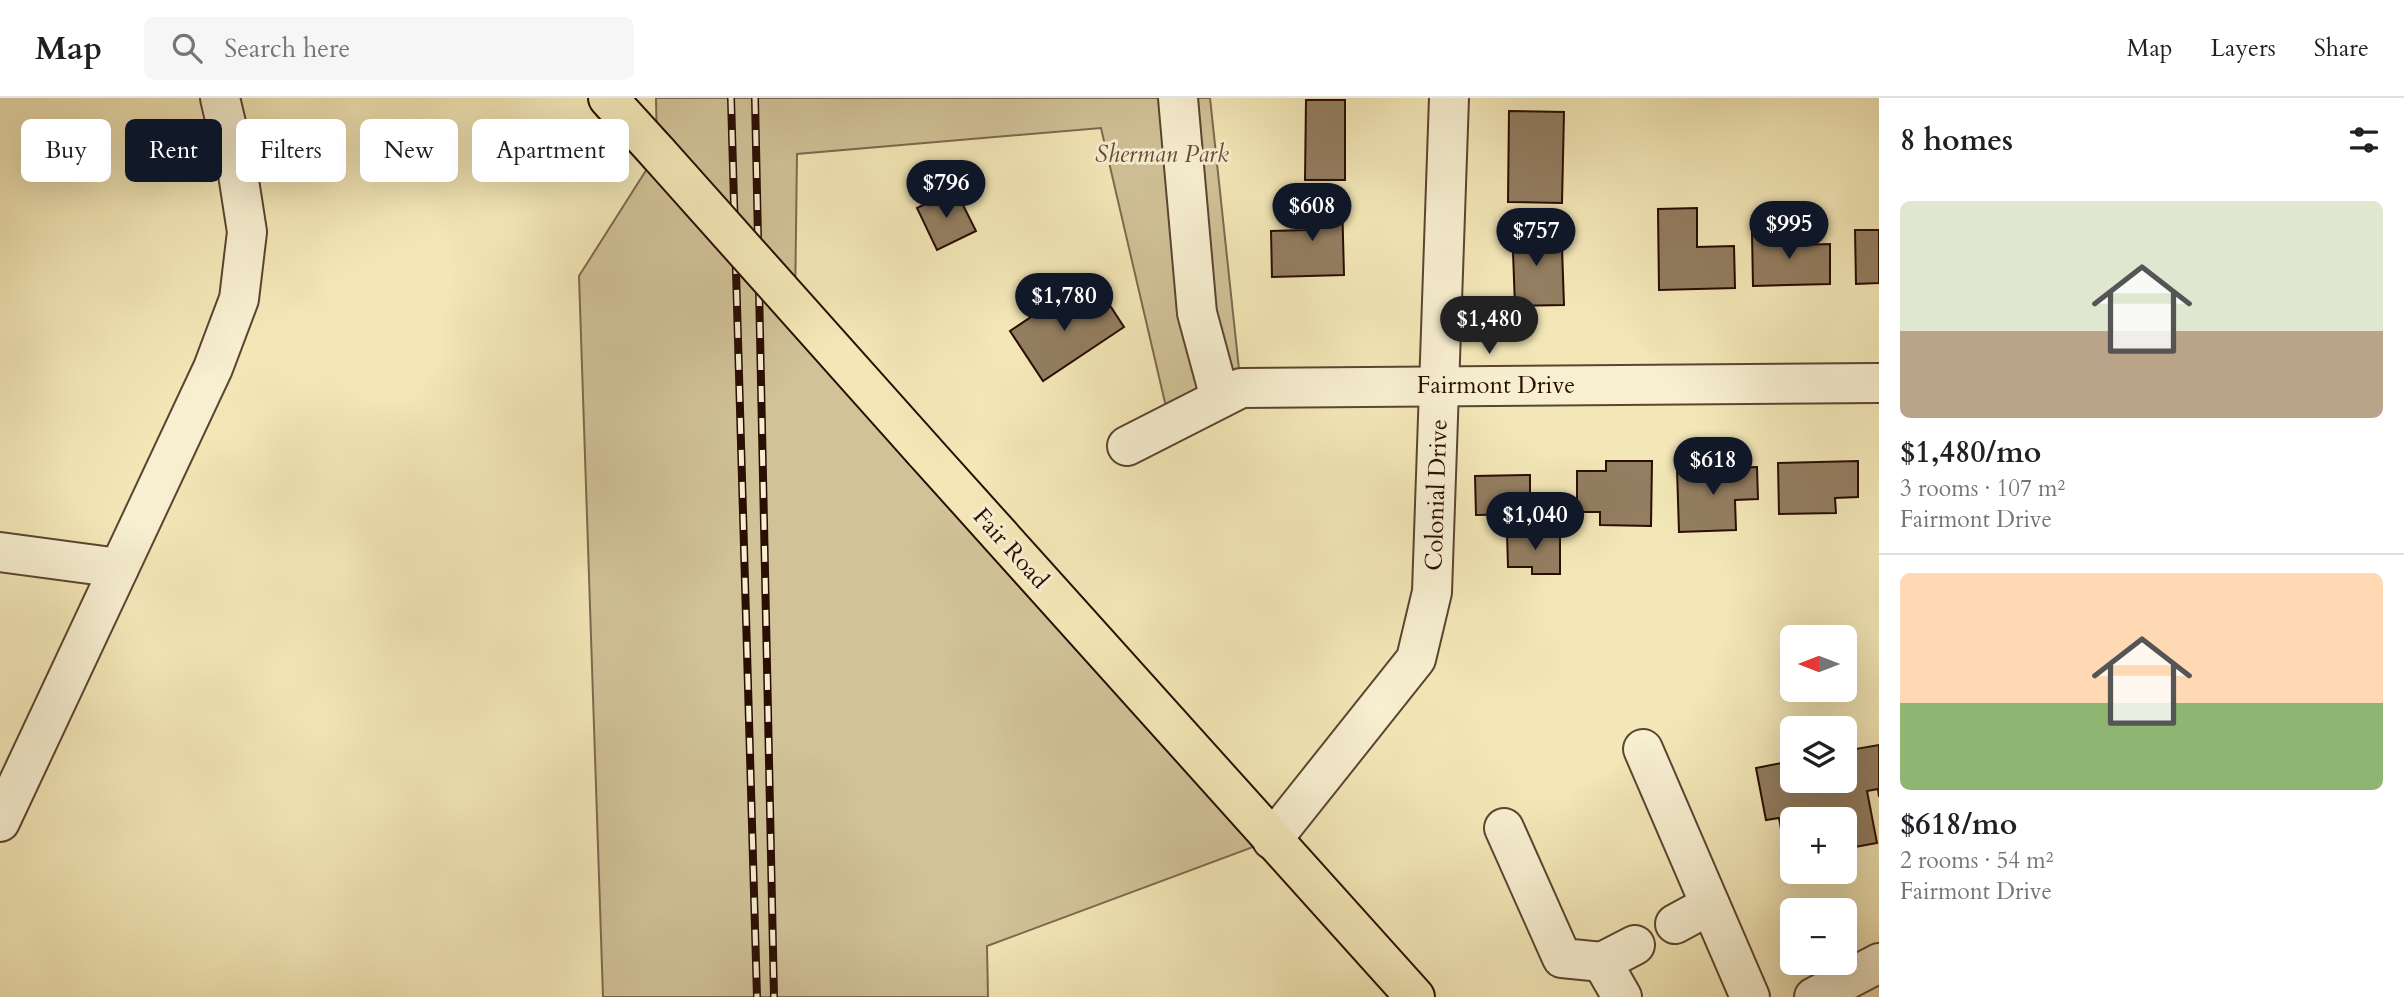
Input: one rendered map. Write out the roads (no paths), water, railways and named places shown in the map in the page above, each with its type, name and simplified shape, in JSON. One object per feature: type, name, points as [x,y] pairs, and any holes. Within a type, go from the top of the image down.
[{"type":"main road","name":"Fair Road","points":[[608,98],[1415,997]]},
{"type":"street","points":[[0,822],[213,368],[239,299],[247,232],[238,174],[220,98]]},
{"type":"street","points":[[1178,98],[1197,313],[1220,398]]},
{"type":"street","name":"Colonial Drive","points":[[1272,840],[1416,659],[1432,592],[1448,98]]},
{"type":"street","name":"Fairmont Drive","points":[[1127,446],[1241,388],[1879,383]]},
{"type":"street","points":[[0,552],[119,568]]},
{"type":"street","points":[[1643,749],[1750,997]]},
{"type":"street","points":[[1504,828],[1562,958],[1618,953],[1622,997]]},
{"type":"street","points":[[1675,924],[1710,905]]},
{"type":"street","points":[[1814,997],[1879,964]]},
{"type":"railway","points":[[731,98],[757,997]]},
{"type":"railway","points":[[755,98],[774,997]]},
{"type":"park label","name":"Sherman Park","points":[[1162,154]]}]
